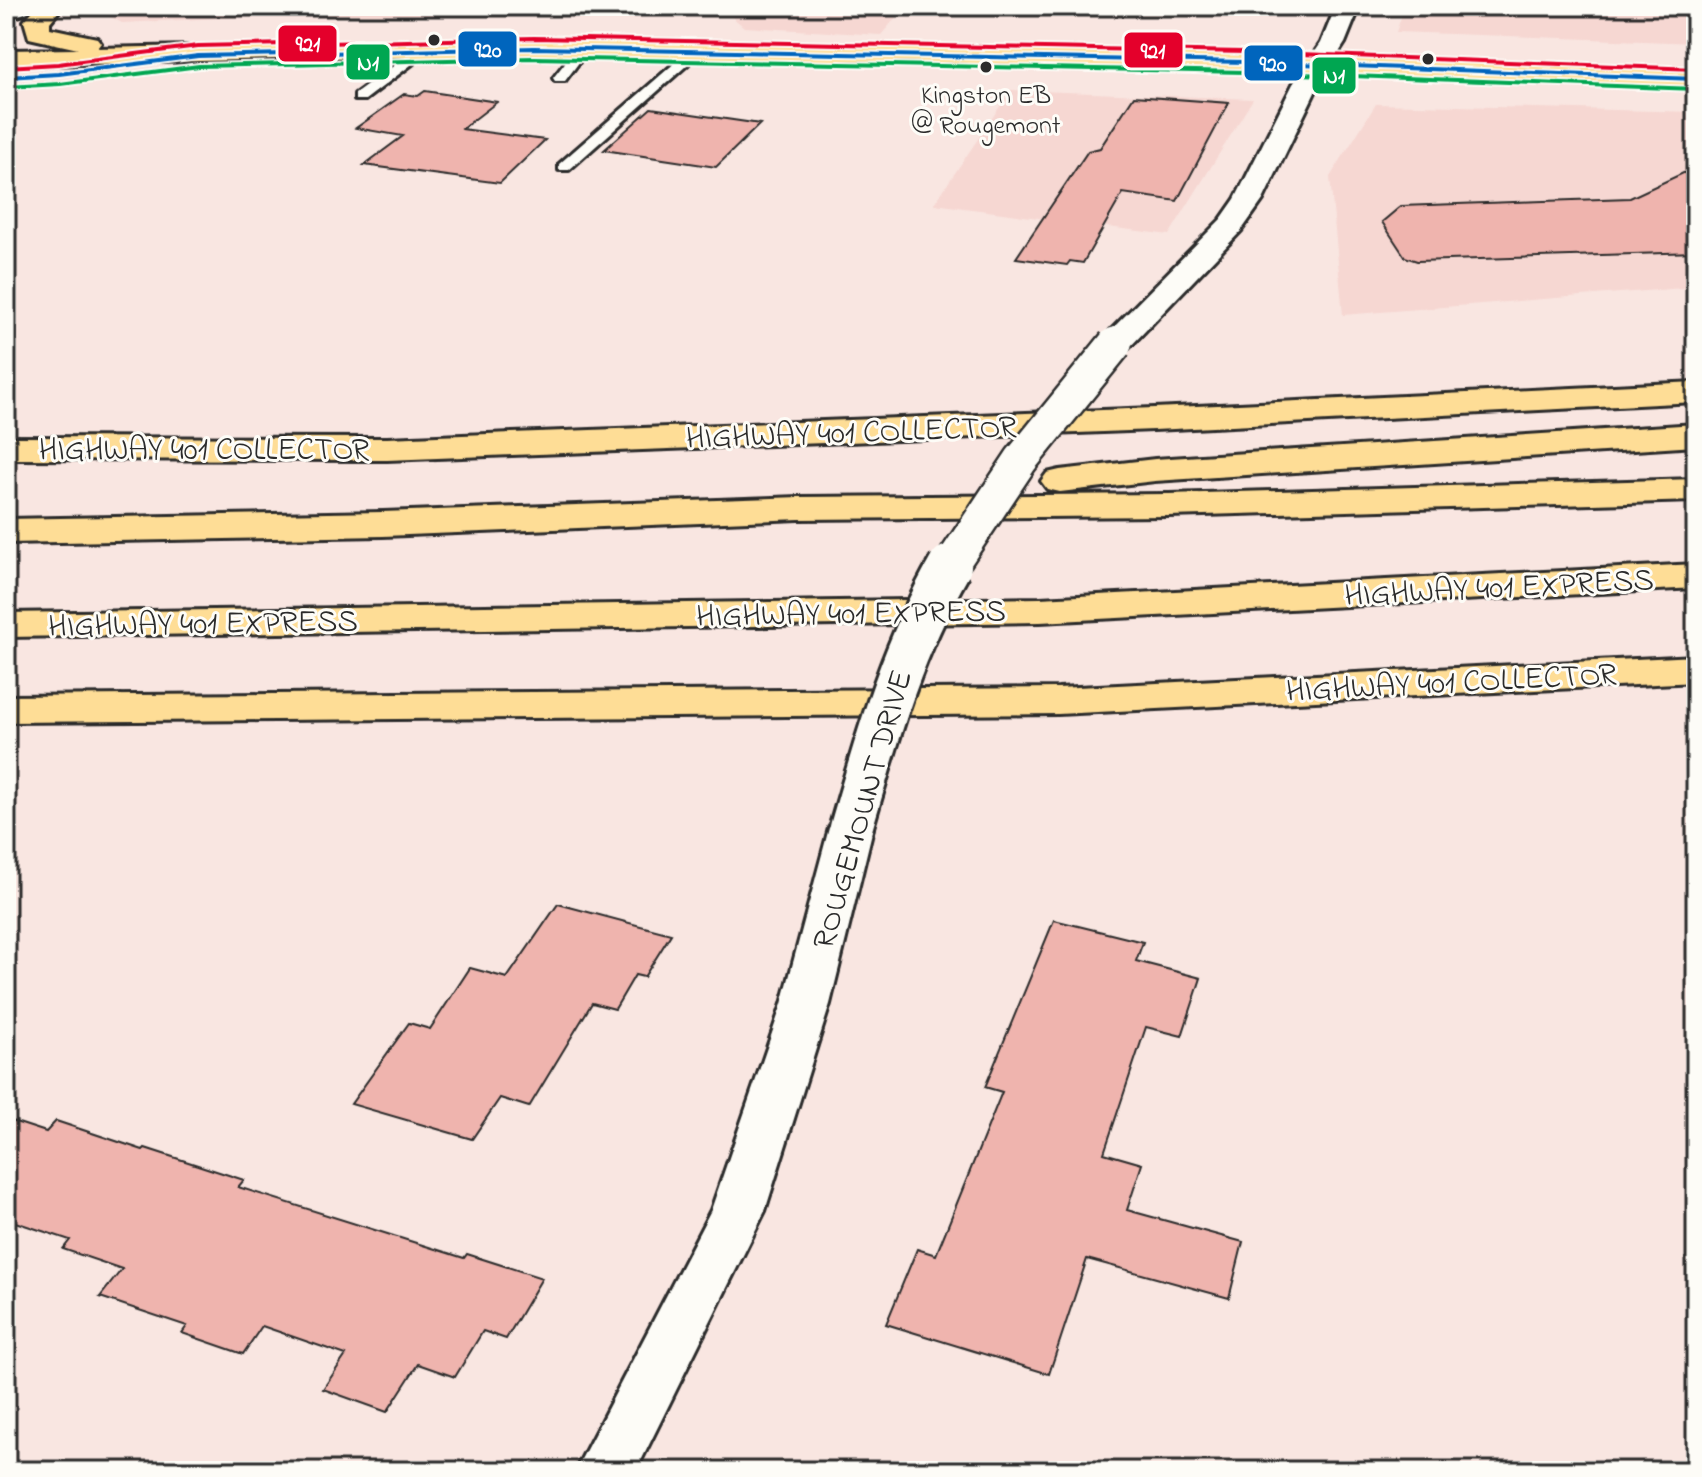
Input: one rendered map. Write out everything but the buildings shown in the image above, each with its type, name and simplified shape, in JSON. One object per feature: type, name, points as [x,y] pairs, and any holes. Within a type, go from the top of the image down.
[{"type":"main road","points":[[6,14],[21,6]]},
{"type":"main road","points":[[51,6],[37,21],[38,33],[73,42],[198,56]]},
{"type":"main road","points":[[6,58],[426,49],[698,50],[1318,64],[1696,79]]},
{"type":"main road","points":[[6,77],[59,74],[198,56]]},
{"type":"main road","name":"HIGHWAY 401 COLLECTOR","points":[[6,448],[387,449],[1154,419],[1696,392]]},
{"type":"main road","points":[[799,508],[1155,470],[1696,435]]},
{"type":"main road","points":[[6,531],[383,524],[799,508],[1169,505],[1696,490]]},
{"type":"main road","name":"HIGHWAY 401 EXPRESS","points":[[6,625],[1040,610],[1696,576]]},
{"type":"main road","name":"HIGHWAY 401 COLLECTOR","points":[[6,709],[1058,701],[1696,669]]},
{"type":"street","name":"ROUGEMOUNT DRIVE","points":[[605,1471],[738,1211],[806,1004],[851,828],[896,676],[936,593],[976,523],[1059,408],[1115,344],[1231,225],[1249,200],[1318,64],[1333,43],[1348,6]]},
{"type":"lane","points":[[360,97],[426,49]]},
{"type":"lane","points":[[560,78],[583,49]]},
{"type":"lane","points":[[564,167],[698,50]]},
{"type":"shaded area","points":[[91,6],[906,6],[881,35],[744,27],[731,16],[280,15],[122,23]]},
{"type":"shaded area","points":[[1405,6],[1696,6],[1696,43],[1396,32]]},
{"type":"shaded area","points":[[1011,90],[1253,99],[1169,235],[934,204]]},
{"type":"shaded area","points":[[1376,104],[1696,112],[1696,287],[1343,315],[1330,177]]},
{"type":"transit line","name":"921","points":[[6,67],[58,64],[198,46],[534,38],[1245,52],[1696,69]]},
{"type":"transit line","name":"920","points":[[6,77],[59,74],[198,56],[534,48],[1245,62],[1696,79]]},
{"type":"transit line","name":"N1","points":[[7,87],[60,84],[199,66],[534,58],[1245,72],[1696,89]]},
{"type":"place","name":"Kingston EB @ Rougemont","points":[[986,67]]}]
